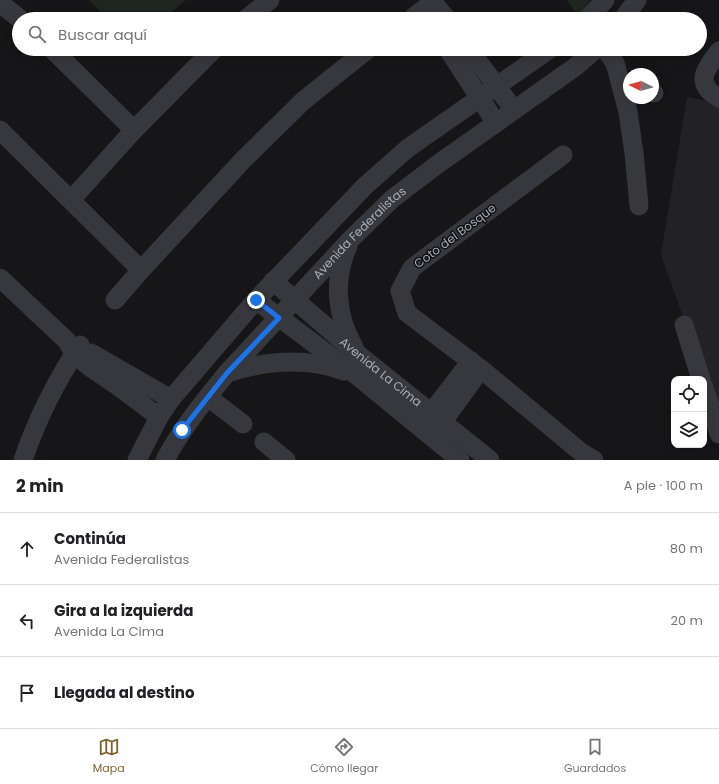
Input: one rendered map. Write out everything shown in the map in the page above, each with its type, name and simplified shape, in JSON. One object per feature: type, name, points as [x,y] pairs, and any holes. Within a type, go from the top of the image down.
[{"type":"street","points":[[255,12],[270,0]]},
{"type":"street","points":[[594,12],[605,0]]},
{"type":"street","points":[[629,12],[637,0]]},
{"type":"street","points":[[0,3],[12,13]]},
{"type":"street","points":[[719,51],[705,70],[704,79],[706,87],[711,93],[719,98]]},
{"type":"street","points":[[59,56],[134,130]]},
{"type":"street","points":[[71,200],[134,130],[207,56]]},
{"type":"street","points":[[115,300],[242,160],[303,101],[359,56]]},
{"type":"street","points":[[452,56],[496,123]]},
{"type":"street","points":[[464,74],[475,56],[514,110]]},
{"type":"street","points":[[137,460],[159,417],[171,398],[273,281],[365,186],[408,148],[540,56]]},
{"type":"street","name":"Avenida Federalistas","points":[[165,460],[182,430],[227,373],[351,239],[392,199],[438,164],[575,67],[588,56]]},
{"type":"street","points":[[610,56],[615,63],[623,82]]},
{"type":"street","points":[[629,104],[628,112],[639,206]]},
{"type":"street","points":[[0,130],[141,270]]},
{"type":"street","name":"Coto del Bosque","points":[[563,155],[412,268],[400,291],[407,313],[476,365],[582,453],[594,460]]},
{"type":"street","points":[[351,239],[340,269],[338,288],[339,301],[340,313],[348,336],[360,356]]},
{"type":"street","points":[[0,278],[74,347],[91,368],[120,387],[159,417]]},
{"type":"street","name":"Avenida La Cima","points":[[273,281],[360,356],[490,460]]},
{"type":"street","name":"Avenida La Cima","points":[[256,300],[356,375],[460,460]]},
{"type":"street","points":[[684,325],[700,376]]},
{"type":"street","points":[[74,347],[171,398]]},
{"type":"street","points":[[23,460],[45,406],[74,347]]},
{"type":"street","points":[[227,373],[258,365],[289,362],[323,365],[356,375]]},
{"type":"street","points":[[426,432],[476,365]]},
{"type":"street","points":[[707,396],[719,434]]},
{"type":"street","points":[[208,397],[242,424]]},
{"type":"street","points":[[264,442],[286,460]]},
{"type":"shaded area","points":[[89,0],[186,0],[171,12],[100,12]]},
{"type":"shaded area","points":[[567,0],[590,0],[581,12],[575,12]]},
{"type":"shaded area","points":[[687,97],[719,103],[719,419],[707,385],[707,376],[704,376],[661,255]]},
{"type":"route","points":[[182,430],[227,373],[279,318],[256,300]]}]
